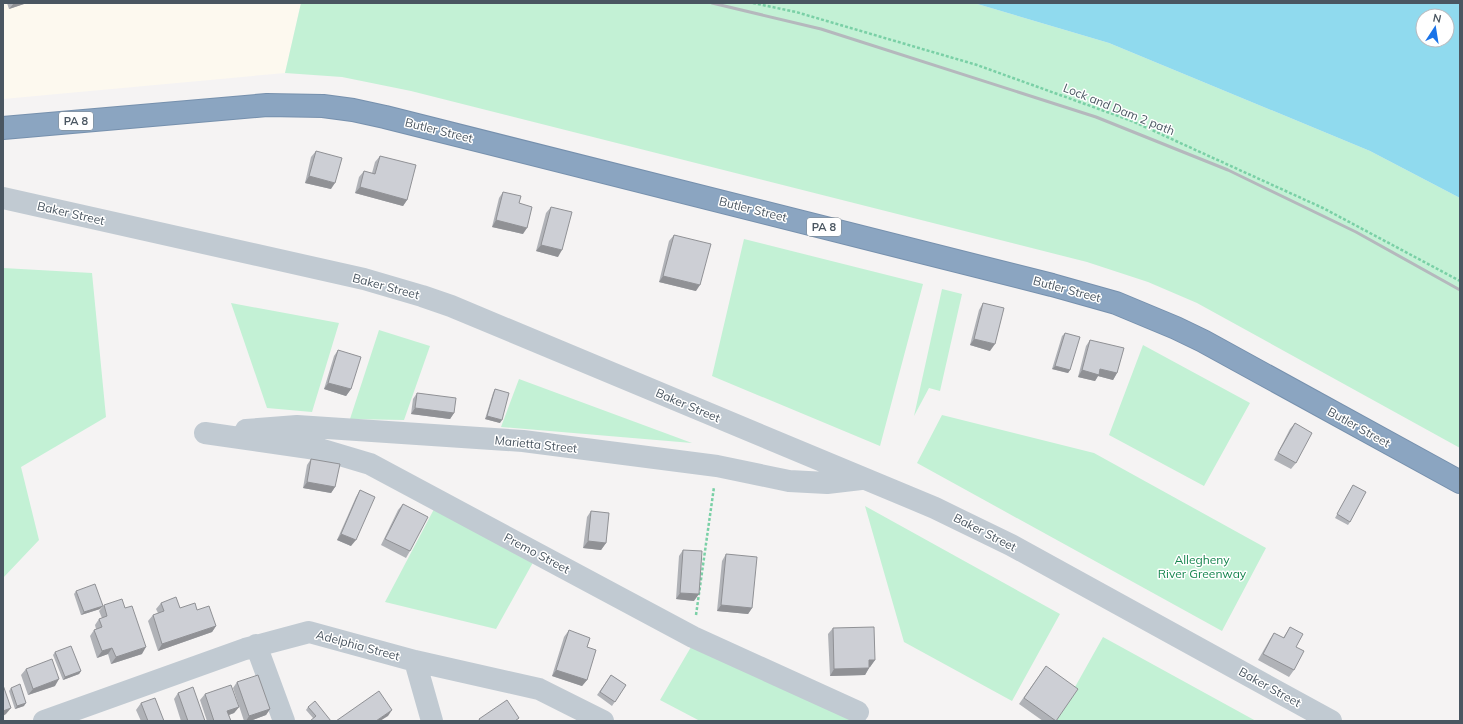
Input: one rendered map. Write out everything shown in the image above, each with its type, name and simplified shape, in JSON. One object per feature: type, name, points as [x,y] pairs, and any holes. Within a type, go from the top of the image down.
[{"type":"highway","name":"Butler Street","points":[[3,128],[274,105],[324,106],[353,110],[385,117],[1084,293],[1116,303],[1146,314],[1203,341],[1460,482]]},
{"type":"street","name":"Baker Street","points":[[3,198],[364,279],[422,296],[472,315],[941,511],[1011,545],[1331,721]]},
{"type":"street","name":"Marietta Street","points":[[205,433],[305,426],[523,441],[717,466],[789,481],[827,483],[864,479]]},
{"type":"street","name":"Premo Street","points":[[205,433],[323,450],[370,464],[693,636],[858,712]]},
{"type":"street","name":"Adelphia Street","points":[[44,721],[256,645],[309,632],[415,661],[539,689],[603,721]]},
{"type":"street","points":[[256,645],[284,721]]},
{"type":"street","points":[[415,661],[432,721]]},
{"type":"path","name":"Lock and Dam 2 path","points":[[753,3],[796,12],[977,65],[1132,121],[1323,208],[1460,280]]},
{"type":"path","points":[[693,636],[717,466]]},
{"type":"shaded area","points":[[3,3],[301,3],[285,73],[3,99]]},
{"type":"green space","points":[[301,3],[974,3],[1109,43],[1370,151],[1460,198],[1460,448],[1197,303],[1148,282],[1087,262],[411,91],[342,77],[285,73]]},
{"type":"green space","points":[[744,239],[923,284],[880,446],[712,376]]},
{"type":"green space","points":[[3,268],[92,273],[106,417],[21,467],[39,540],[3,578]]},
{"type":"green space","points":[[942,289],[962,294],[940,391],[929,388],[914,416]]},
{"type":"green space","points":[[231,303],[339,323],[312,412],[267,408]]},
{"type":"green space","points":[[379,330],[430,346],[404,420],[350,419]]},
{"type":"green space","points":[[1143,345],[1250,403],[1204,486],[1109,435]]},
{"type":"green space","points":[[519,379],[692,443],[501,427]]},
{"type":"green space","name":"Allegheny River Greenway","points":[[942,415],[1094,453],[1266,548],[1222,631],[917,463]]},
{"type":"green space","points":[[442,494],[541,548],[496,629],[385,602]]},
{"type":"green space","points":[[865,506],[1060,614],[1012,701],[904,642]]},
{"type":"green space","points":[[698,635],[855,721],[700,721],[660,700]]},
{"type":"green space","points":[[1103,637],[1256,721],[1056,721]]},
{"type":"water","points":[[974,3],[1460,3],[1460,198],[1370,151],[1109,43]]},
{"type":"building","points":[[316,151],[342,158],[335,183],[309,176]]},
{"type":"building","points":[[380,156],[416,165],[407,200],[360,187],[364,171],[375,174]]},
{"type":"building","points":[[503,192],[521,196],[519,203],[532,207],[527,228],[496,220]]},
{"type":"building","points":[[551,207],[572,212],[562,250],[541,245]]},
{"type":"building","points":[[674,235],[711,244],[700,285],[663,276]]},
{"type":"building","points":[[983,303],[1004,308],[995,344],[974,339]]},
{"type":"building","points":[[1065,333],[1080,337],[1070,370],[1055,366]]},
{"type":"building","points":[[1090,340],[1124,348],[1117,373],[1100,369],[1099,375],[1082,370]]},
{"type":"building","points":[[338,350],[361,357],[351,389],[328,383]]},
{"type":"building","points":[[495,389],[509,393],[502,420],[487,416]]},
{"type":"building","points":[[417,393],[456,398],[454,413],[415,408]]},
{"type":"building","points":[[1295,423],[1312,433],[1296,463],[1278,453]]},
{"type":"building","points":[[311,459],[340,464],[335,487],[307,482]]},
{"type":"building","points":[[1353,485],[1366,492],[1350,522],[1337,514]]},
{"type":"building","points":[[360,490],[375,497],[356,540],[341,534]]},
{"type":"building","points":[[403,504],[428,517],[410,551],[385,539]]},
{"type":"building","points":[[591,511],[609,513],[606,543],[588,541]]},
{"type":"building","points":[[683,550],[702,551],[699,594],[680,593]]},
{"type":"building","points":[[726,554],[757,557],[752,608],[721,605]]},
{"type":"building","points":[[95,584],[103,606],[84,612],[76,591]]},
{"type":"building","points":[[176,597],[180,608],[195,603],[197,610],[209,606],[216,626],[162,644],[153,615],[164,611],[161,603]]},
{"type":"building","points":[[122,599],[125,608],[132,606],[146,647],[116,657],[112,648],[102,651],[94,630],[102,627],[99,619],[107,616],[104,605]]},
{"type":"building","points":[[874,627],[875,660],[869,660],[869,668],[834,669],[833,628]]},
{"type":"building","points":[[1290,627],[1303,634],[1296,647],[1304,651],[1294,670],[1263,654],[1274,633],[1284,638]]},
{"type":"building","points":[[569,630],[590,638],[587,647],[596,650],[587,680],[556,670]]},
{"type":"building","points":[[71,646],[81,671],[65,677],[55,652]]},
{"type":"building","points":[[52,659],[59,679],[33,689],[26,669]]},
{"type":"building","points":[[1046,666],[1078,689],[1056,721],[1024,698]]},
{"type":"building","points":[[258,675],[270,709],[249,716],[237,682]]},
{"type":"building","points":[[611,675],[626,685],[615,702],[600,692]]},
{"type":"building","points":[[20,684],[26,703],[17,706],[11,688]]},
{"type":"building","points":[[3,685],[11,708],[3,711]]},
{"type":"building","points":[[231,685],[239,707],[227,711],[231,721],[214,721],[205,694]]},
{"type":"building","points":[[193,687],[205,721],[188,721],[178,693]]},
{"type":"building","points":[[379,691],[392,710],[376,721],[336,721]]},
{"type":"building","points":[[155,698],[164,721],[148,721],[141,703]]},
{"type":"building","points":[[507,700],[519,718],[515,721],[480,721],[479,719]]},
{"type":"building","points":[[315,701],[331,721],[310,721],[316,716],[308,707]]},
{"type":"railway","points":[[712,3],[821,29],[1096,117],[1228,170],[1356,232],[1460,290]]}]
